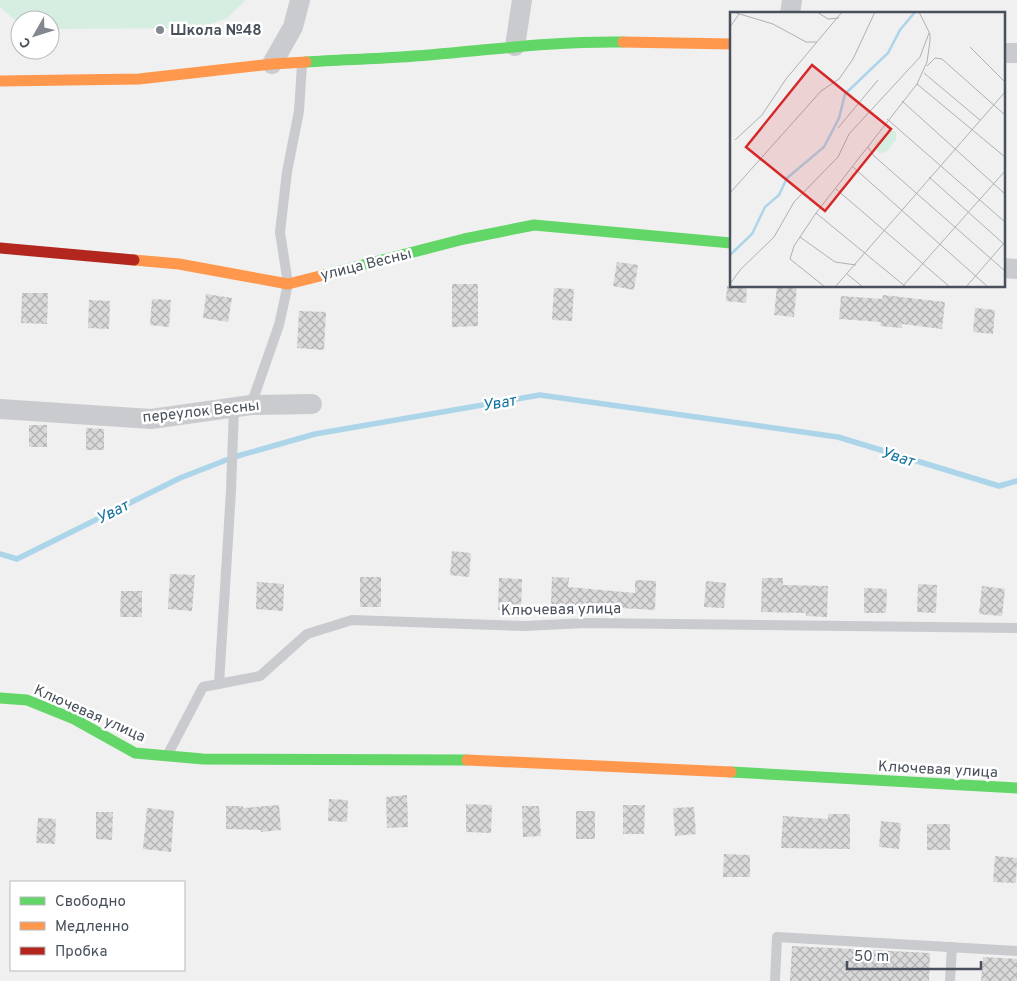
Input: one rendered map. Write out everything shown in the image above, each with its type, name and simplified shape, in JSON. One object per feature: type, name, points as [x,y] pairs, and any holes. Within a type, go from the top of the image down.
[{"type":"street","points":[[272,64],[293,27],[300,0]]},
{"type":"street","points":[[515,46],[522,0]]},
{"type":"street","points":[[0,81],[139,78],[272,64],[402,57],[515,46],[590,42],[730,44]]},
{"type":"street","points":[[1004,53],[1017,53]]},
{"type":"street","name":"улица Весны","points":[[0,248],[179,264],[288,284],[464,239],[534,225],[730,243]]},
{"type":"street","points":[[1004,268],[1017,269]]},
{"type":"street","name":"переулок Весны","points":[[0,409],[151,419],[242,407],[312,404]]},
{"type":"street","name":"Ключевая улица","points":[[0,698],[27,700],[74,720],[135,753],[168,756],[202,759],[447,759],[1017,788]]},
{"type":"lane","points":[[219,684],[231,490],[242,407],[280,325],[288,284],[280,232],[287,172],[299,111],[302,63]]},
{"type":"lane","name":"Ключевая улица","points":[[168,756],[203,687],[260,676],[306,634],[352,620],[524,626],[587,623],[1017,628]]},
{"type":"lane","points":[[774,981],[777,936],[1017,952]]},
{"type":"lane","points":[[950,981],[952,948]]},
{"type":"green space","points":[[0,0],[246,0],[227,18],[201,28],[60,29],[60,10],[10,10],[10,16],[0,7]]},
{"type":"building","points":[[617,262],[638,265],[634,290],[613,286]]},
{"type":"building","points":[[452,284],[478,284],[478,326],[452,327]]},
{"type":"building","points":[[727,286],[730,286],[730,288],[747,288],[746,303],[726,301]]},
{"type":"building","points":[[554,288],[574,289],[572,321],[552,320]]},
{"type":"building","points":[[777,288],[797,288],[794,317],[774,315]]},
{"type":"building","points":[[22,293],[48,293],[47,324],[21,323]]},
{"type":"building","points":[[206,294],[232,298],[228,322],[203,318]]},
{"type":"building","points":[[883,295],[945,302],[942,329],[902,324],[902,328],[880,326],[881,322],[839,319],[841,296],[882,299]]},
{"type":"building","points":[[152,299],[171,300],[169,327],[150,325]]},
{"type":"building","points":[[89,300],[110,301],[109,329],[88,328]]},
{"type":"building","points":[[975,308],[995,310],[993,334],[973,332]]},
{"type":"building","points":[[299,311],[326,312],[324,350],[297,348]]},
{"type":"building","points":[[29,425],[47,425],[47,447],[29,447]]},
{"type":"building","points":[[86,428],[104,429],[104,450],[86,450]]},
{"type":"building","points":[[452,551],[471,553],[469,577],[450,575]]},
{"type":"building","points":[[170,574],[195,575],[192,611],[168,609]]},
{"type":"building","points":[[360,577],[381,577],[381,607],[360,607]]},
{"type":"building","points":[[552,577],[569,578],[568,587],[635,593],[635,580],[656,581],[655,610],[551,604]]},
{"type":"building","points":[[499,578],[522,579],[521,611],[498,610]]},
{"type":"building","points":[[762,578],[783,578],[783,585],[828,586],[827,617],[806,616],[806,613],[761,612]]},
{"type":"building","points":[[706,581],[726,583],[724,608],[704,607]]},
{"type":"building","points":[[257,582],[284,584],[283,611],[256,609]]},
{"type":"building","points":[[918,584],[937,585],[936,613],[917,612]]},
{"type":"building","points":[[982,586],[1005,589],[1002,616],[979,614]]},
{"type":"building","points":[[864,588],[887,589],[886,613],[864,613]]},
{"type":"building","points":[[121,591],[142,591],[142,617],[120,617]]},
{"type":"building","points":[[407,795],[408,827],[387,828],[386,797]]},
{"type":"building","points":[[329,799],[348,800],[347,822],[328,821]]},
{"type":"building","points":[[466,804],[492,805],[491,833],[466,832]]},
{"type":"building","points":[[279,805],[281,830],[261,832],[261,830],[226,829],[226,806],[243,806],[243,808]]},
{"type":"building","points":[[623,805],[645,805],[644,834],[623,834]]},
{"type":"building","points":[[522,806],[539,806],[541,836],[523,837]]},
{"type":"building","points":[[694,807],[696,834],[675,836],[673,808]]},
{"type":"building","points":[[147,808],[174,811],[171,852],[143,849]]},
{"type":"building","points":[[576,811],[595,811],[595,839],[576,839]]},
{"type":"building","points":[[96,812],[113,812],[112,840],[96,839]]},
{"type":"building","points":[[828,814],[850,814],[850,849],[781,848],[783,816],[828,819]]},
{"type":"building","points":[[38,818],[56,819],[55,844],[36,843]]},
{"type":"building","points":[[881,821],[901,823],[899,849],[879,847]]},
{"type":"building","points":[[927,824],[950,824],[950,850],[927,850]]},
{"type":"building","points":[[724,854],[750,855],[750,877],[723,877]]},
{"type":"building","points":[[995,856],[1017,858],[1016,883],[993,882]]},
{"type":"building","points":[[792,946],[930,953],[929,981],[790,981]]},
{"type":"building","points":[[983,957],[1017,959],[1017,981],[981,981]]},
{"type":"waterway","name":"Уват","points":[[0,554],[17,559],[180,478],[234,457],[315,434],[540,395],[838,437],[999,486],[1017,481]]},
{"type":"traffic: fast","points":[[306,62],[401,57],[567,43],[623,42]]},
{"type":"traffic: fast","points":[[324,275],[464,239],[534,225],[730,243]]},
{"type":"traffic: fast","points":[[0,698],[27,700],[74,719],[135,753],[203,759],[467,760]]},
{"type":"traffic: fast","points":[[731,772],[1017,788]]},
{"type":"traffic: slow","points":[[623,42],[730,44]]},
{"type":"traffic: slow","points":[[0,81],[139,79],[306,62]]},
{"type":"traffic: slow","points":[[134,260],[179,264],[288,284],[324,275]]},
{"type":"traffic: slow","points":[[467,760],[731,772]]},
{"type":"traffic: jam","points":[[0,248],[134,260]]},
{"type":"place","name":"Школа №48","points":[[160,30]]}]
